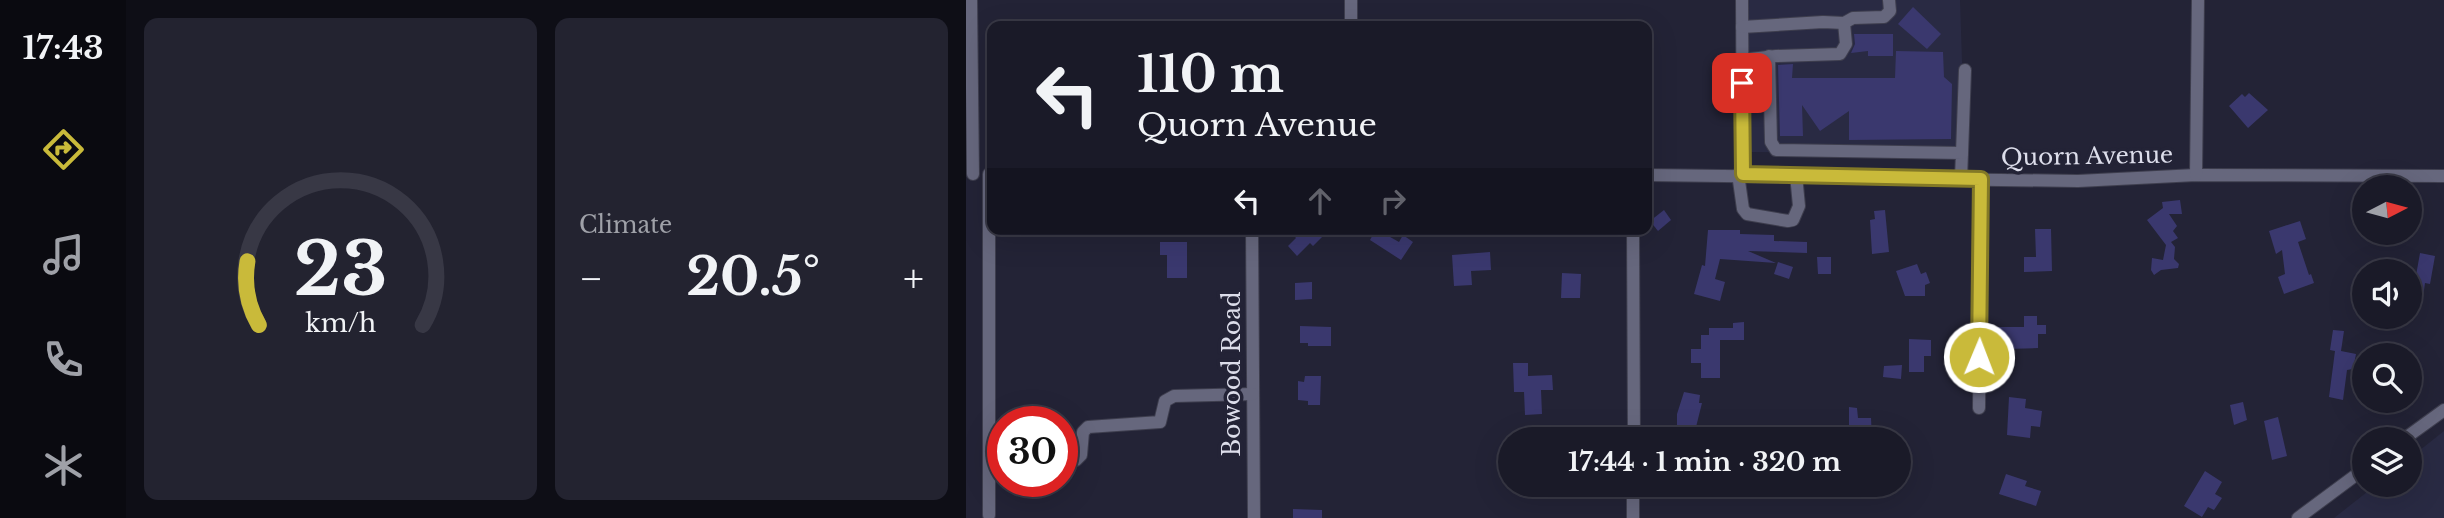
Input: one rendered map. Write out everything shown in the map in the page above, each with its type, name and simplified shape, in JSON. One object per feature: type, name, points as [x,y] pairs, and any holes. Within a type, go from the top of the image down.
[{"type":"street","points":[[971,0],[969,174],[987,174]]},
{"type":"street","points":[[1351,0],[1351,21]]},
{"type":"street","points":[[1742,0],[1743,209],[1747,214],[1793,220],[1798,213],[1796,175]]},
{"type":"street","points":[[1742,27],[1844,23],[1853,18],[1884,18],[1890,11],[1889,0]]},
{"type":"street","points":[[2196,175],[2198,0]]},
{"type":"street","points":[[1742,60],[1840,54],[1846,44],[1844,23]]},
{"type":"street","points":[[1769,57],[1771,142],[1776,150],[1962,153]]},
{"type":"street","points":[[1961,178],[1965,70]]},
{"type":"street","name":"Quorn Avenue","points":[[1652,175],[1741,174],[2078,181],[2196,175],[2444,176]]},
{"type":"street","points":[[1979,408],[1981,179]]},
{"type":"street","points":[[989,515],[991,235]]},
{"type":"street","name":"Bowood Road","points":[[1252,235],[1254,518]]},
{"type":"street","points":[[1633,235],[1634,427]]},
{"type":"street","points":[[1078,458],[1081,455],[1083,432],[1088,428],[1160,422],[1165,401],[1174,396],[1253,394]]},
{"type":"street","points":[[2421,427],[2444,410]]},
{"type":"street","points":[[2301,517],[2352,478]]},
{"type":"street","points":[[1633,497],[1633,518]]},
{"type":"shaded area","points":[[1747,0],[1960,0],[1965,153],[1747,152]]},
{"type":"shaded area","points":[[2444,431],[2444,518],[2334,518],[2361,497],[2422,497],[2422,448]]},
{"type":"building","points":[[1913,7],[1941,34],[1927,49],[1898,24]]},
{"type":"building","points":[[1854,34],[1893,34],[1893,56],[1868,56],[1868,51],[1851,53],[1855,44]]},
{"type":"building","points":[[1896,51],[1943,52],[1944,77],[1952,84],[1951,139],[1849,140],[1849,111],[1820,131],[1802,105],[1803,136],[1780,136],[1778,65],[1793,64],[1792,78],[1895,78]]},
{"type":"building","points":[[2249,93],[2268,110],[2248,128],[2229,106],[2242,94],[2245,97]]},
{"type":"building","points":[[2180,200],[2182,214],[2169,214],[2177,226],[2173,231],[2178,238],[2171,242],[2175,247],[2174,259],[2179,264],[2178,268],[2161,270],[2154,275],[2151,270],[2152,258],[2163,260],[2166,245],[2147,220],[2163,208],[2162,202]]},
{"type":"building","points":[[1664,210],[1671,220],[1658,231],[1652,219]]},
{"type":"building","points":[[1885,210],[1889,252],[1872,254],[1870,220],[1875,219],[1874,211]]},
{"type":"building","points":[[2300,221],[2306,239],[2298,242],[2314,283],[2284,294],[2278,277],[2285,274],[2282,250],[2276,254],[2269,231]]},
{"type":"building","points":[[2035,229],[2051,229],[2052,271],[2024,272],[2024,257],[2036,257]]},
{"type":"building","points":[[1708,230],[1740,230],[1740,234],[1774,235],[1774,241],[1807,242],[1807,253],[1748,251],[1776,263],[1720,259],[1715,279],[1725,282],[1720,301],[1694,294],[1702,265],[1705,266]]},
{"type":"building","points":[[1293,235],[1323,236],[1313,246],[1310,243],[1297,256],[1288,246],[1296,238]]},
{"type":"building","points":[[1373,235],[1387,235],[1399,242],[1403,235],[1413,242],[1401,260],[1370,240]]},
{"type":"building","points":[[1160,242],[1187,242],[1187,278],[1167,278],[1167,255],[1160,255]]},
{"type":"building","points":[[1490,252],[1491,270],[1471,271],[1472,285],[1454,286],[1452,255]]},
{"type":"building","points":[[2420,253],[2435,256],[2430,284],[2425,283],[2422,304],[2422,259],[2419,259]]},
{"type":"building","points":[[1817,257],[1831,257],[1831,274],[1818,274]]},
{"type":"building","points":[[1778,262],[1793,267],[1789,279],[1774,274]]},
{"type":"building","points":[[1917,264],[1921,274],[1926,272],[1930,283],[1925,285],[1925,296],[1905,296],[1896,271]]},
{"type":"building","points":[[1562,273],[1581,274],[1580,298],[1561,298]]},
{"type":"building","points":[[1312,282],[1312,299],[1295,300],[1295,283]]},
{"type":"building","points":[[2024,316],[2037,316],[2037,325],[2046,325],[2046,334],[2038,334],[2038,348],[2006,349],[2004,373],[1995,372],[1996,327],[2024,327]]},
{"type":"building","points":[[1744,322],[1744,340],[1720,340],[1720,378],[1701,378],[1701,363],[1691,363],[1691,349],[1701,349],[1701,335],[1709,335],[1709,328],[1733,328],[1733,323]]},
{"type":"building","points":[[1300,326],[1331,327],[1331,346],[1308,346],[1308,343],[1300,343]]},
{"type":"building","points":[[2333,330],[2344,331],[2341,351],[2352,353],[2352,369],[2347,370],[2343,400],[2329,397],[2335,351],[2330,350]]},
{"type":"building","points":[[1909,339],[1931,340],[1931,356],[1924,356],[1924,372],[1909,372]]},
{"type":"building","points":[[1513,363],[1528,363],[1528,376],[1552,375],[1553,390],[1541,390],[1542,414],[1525,415],[1524,392],[1514,392]]},
{"type":"building","points":[[1902,365],[1901,379],[1883,377],[1884,366]]},
{"type":"building","points":[[1305,376],[1321,376],[1320,405],[1308,405],[1308,401],[1298,400],[1298,381],[1304,382]]},
{"type":"building","points":[[1684,392],[1700,395],[1699,403],[1702,403],[1696,427],[1677,427],[1677,414]]},
{"type":"building","points":[[2009,397],[2026,399],[2025,408],[2042,411],[2040,427],[2031,426],[2030,438],[2007,435]]},
{"type":"building","points":[[2243,402],[2247,420],[2234,425],[2230,405]]},
{"type":"building","points":[[1849,407],[1857,408],[1858,418],[1871,418],[1871,427],[1849,427]]},
{"type":"building","points":[[2278,417],[2287,456],[2272,460],[2264,421]]},
{"type":"building","points":[[2205,471],[2222,482],[2215,494],[2222,498],[2214,510],[2208,507],[2202,517],[2184,506]]},
{"type":"building","points":[[2006,474],[2027,481],[2025,486],[2041,491],[2036,506],[1999,494]]},
{"type":"building","points":[[1293,509],[1322,510],[1322,518],[1293,518]]},
{"type":"route","points":[[1742,83],[1743,174],[1981,179],[1979,357]]}]
